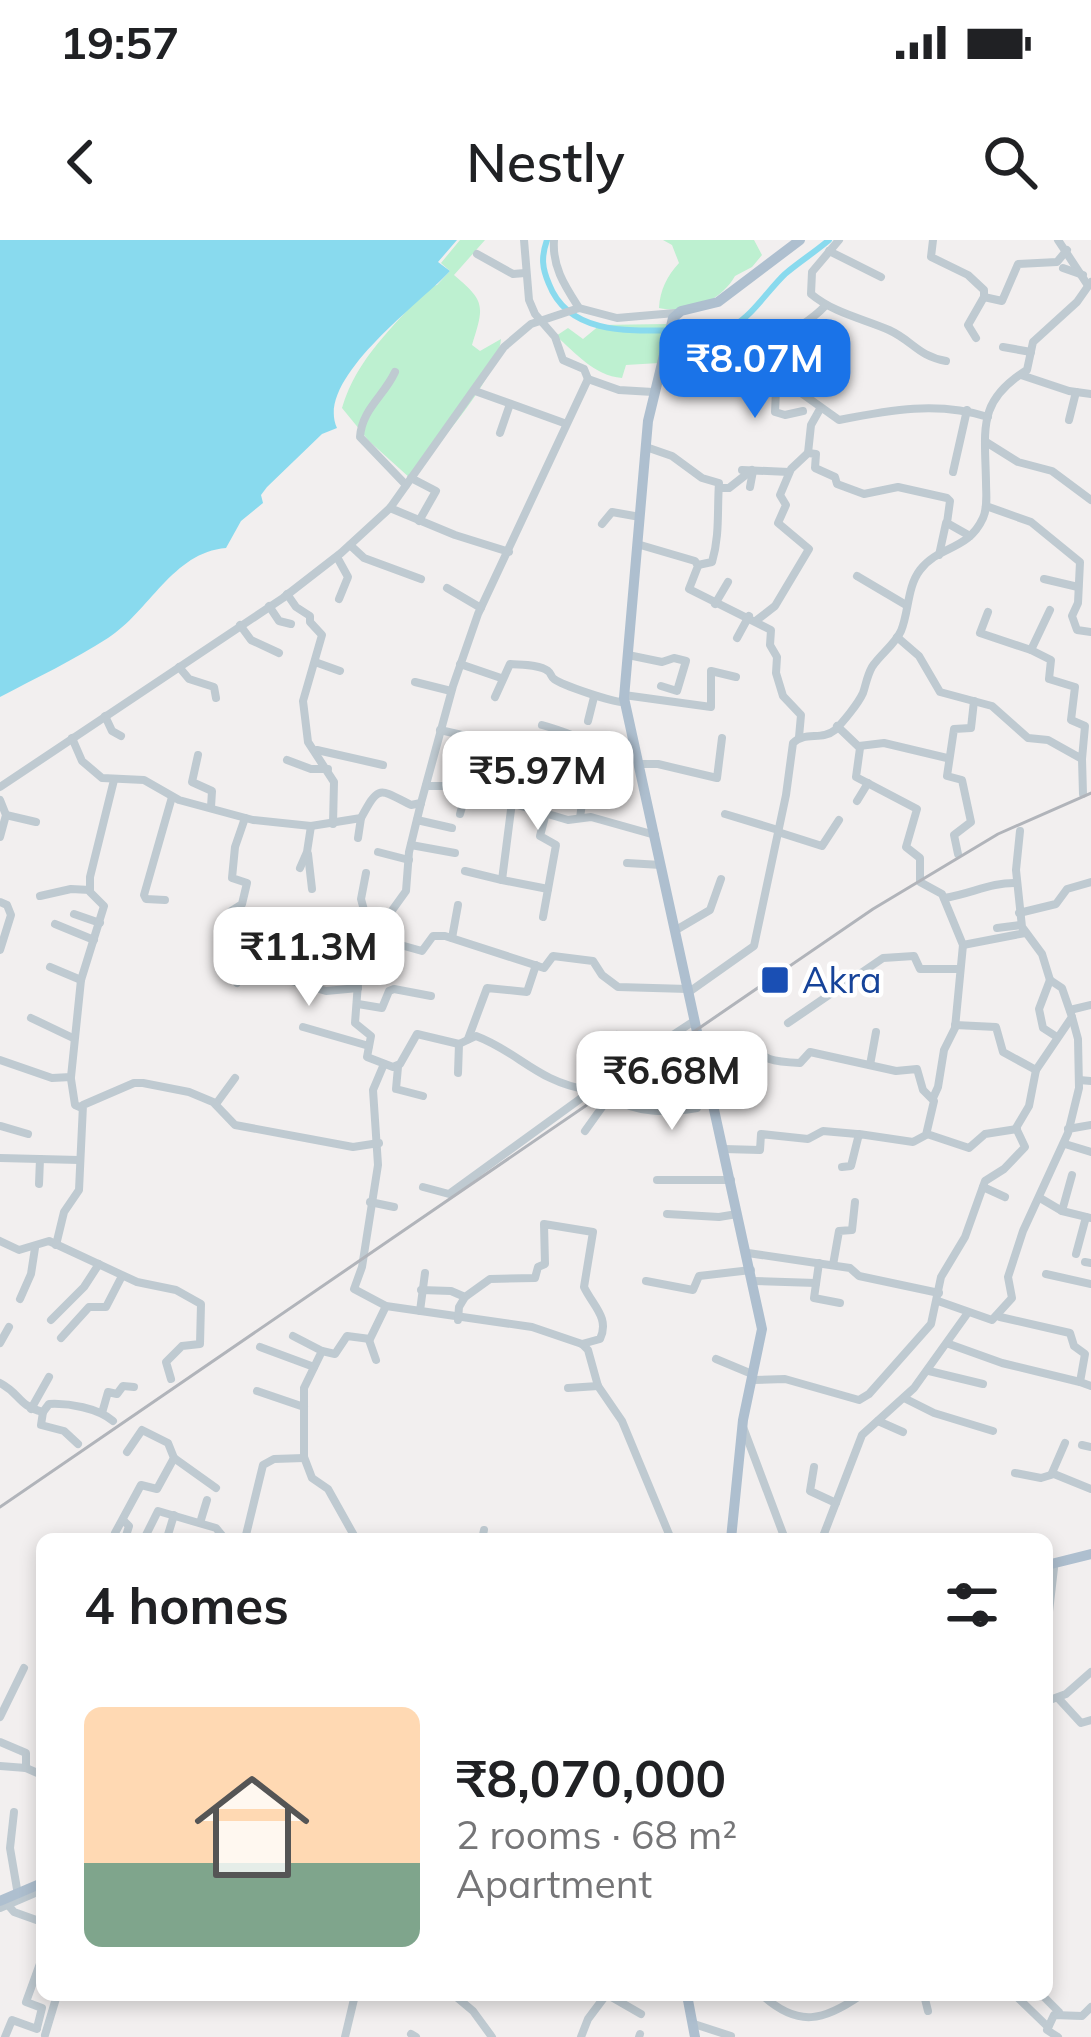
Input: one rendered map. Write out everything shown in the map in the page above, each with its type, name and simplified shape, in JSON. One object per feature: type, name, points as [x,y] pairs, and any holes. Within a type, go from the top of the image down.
[{"type":"main road","points":[[732,1533],[742,1426],[762,1329],[624,698],[653,392],[672,325],[718,302],[800,240]]},
{"type":"main road","points":[[1053,1565],[1091,1554]]},
{"type":"main road","points":[[2,1903],[36,1887]]},
{"type":"main road","points":[[688,2001],[694,2031]]},
{"type":"street","points":[[524,240],[530,300],[555,337],[563,360],[584,369],[588,379],[620,390],[653,392]]},
{"type":"street","points":[[554,240],[554,260],[576,308]]},
{"type":"street","points":[[839,240],[812,272],[809,292],[825,306],[892,332],[925,357],[946,361]]},
{"type":"street","points":[[933,240],[931,257],[976,282],[984,297],[1002,302],[1018,264],[1057,262],[1063,245]]},
{"type":"street","points":[[1048,240],[1063,245],[1087,280]]},
{"type":"street","points":[[829,251],[881,277]]},
{"type":"street","points":[[477,254],[513,274],[525,273]]},
{"type":"street","points":[[1063,268],[1087,280]]},
{"type":"street","points":[[799,737],[829,734],[837,726],[861,697],[870,670],[897,637],[921,569],[970,536],[986,506],[988,417],[1000,387],[1027,370],[1034,340],[1077,302],[1087,280]]},
{"type":"street","points":[[976,338],[968,325],[984,297]]},
{"type":"street","points":[[803,411],[775,412],[778,345],[825,306]]},
{"type":"street","points":[[0,787],[287,594],[350,545],[390,508],[503,347],[540,320],[576,308],[672,325]]},
{"type":"street","points":[[1003,347],[1031,352]]},
{"type":"street","points":[[662,365],[726,357],[780,370],[839,420],[920,407],[967,410],[988,417]]},
{"type":"street","points":[[395,371],[361,418],[360,436],[409,482],[436,491],[419,521]]},
{"type":"street","points":[[1020,374],[1091,394]]},
{"type":"street","points":[[398,1066],[368,1057],[370,1034],[355,1025],[361,970],[381,922],[404,896],[411,845],[440,730],[481,608],[588,379]]},
{"type":"street","points":[[475,391],[564,423]]},
{"type":"street","points":[[1069,420],[1076,392]]},
{"type":"street","points":[[500,433],[510,404]]},
{"type":"street","points":[[737,638],[753,618],[775,606],[809,550],[778,523],[786,506],[779,497],[789,472],[808,453],[811,425],[820,408]]},
{"type":"street","points":[[953,472],[967,410]]},
{"type":"street","points":[[986,442],[1018,462],[1052,471],[1091,500]]},
{"type":"street","points":[[638,544],[710,565],[719,538],[715,524],[718,481],[702,478],[672,456],[646,447]]},
{"type":"street","points":[[808,453],[817,456],[815,468],[861,494],[898,487],[946,498],[950,504],[939,555]]},
{"type":"street","points":[[719,486],[729,488],[747,470],[789,472]]},
{"type":"street","points":[[747,470],[750,488]]},
{"type":"street","points":[[986,506],[1025,518],[1080,562],[1078,603],[1072,614],[1075,628],[1091,632]]},
{"type":"street","points":[[390,508],[509,552]]},
{"type":"street","points":[[602,524],[611,512],[640,517]]},
{"type":"street","points":[[946,521],[970,536]]},
{"type":"street","points":[[350,545],[364,559],[422,579]]},
{"type":"street","points":[[337,556],[347,578],[339,599]]},
{"type":"street","points":[[323,933],[368,945],[420,950],[433,936],[452,938],[546,968],[553,956],[591,960],[618,987],[689,991],[754,946],[800,715],[783,696],[776,673],[778,659],[770,645],[772,632],[688,588],[698,565]]},
{"type":"street","points":[[857,576],[905,605]]},
{"type":"street","points":[[1044,579],[1078,587]]},
{"type":"street","points":[[716,604],[728,582]]},
{"type":"street","points":[[447,588],[481,608]]},
{"type":"street","points":[[287,594],[322,631],[303,701],[307,738],[334,782],[334,827]]},
{"type":"street","points":[[269,606],[279,621],[291,624]]},
{"type":"street","points":[[1031,650],[1050,610]]},
{"type":"street","points":[[988,612],[980,633],[1051,661],[1049,679],[1075,688],[1071,720],[1085,726],[1083,794]]},
{"type":"street","points":[[240,625],[251,640],[279,653]]},
{"type":"street","points":[[897,637],[919,656],[940,692],[1004,713],[1028,738],[1048,740],[1082,759]]},
{"type":"street","points":[[628,655],[686,662],[677,691],[662,686]]},
{"type":"street","points":[[315,662],[340,671]]},
{"type":"street","points":[[460,664],[501,678]]},
{"type":"street","points":[[496,697],[510,664],[542,668],[554,679],[589,690],[594,698],[612,704],[624,698],[712,706],[712,671],[736,676]]},
{"type":"street","points":[[179,667],[190,680],[214,687],[216,698]]},
{"type":"street","points":[[415,682],[451,691]]},
{"type":"street","points":[[588,721],[594,698]]},
{"type":"street","points":[[958,854],[954,835],[971,822],[962,780],[947,776],[946,758],[954,729],[971,728],[974,701]]},
{"type":"street","points":[[104,716],[112,731],[122,736]]},
{"type":"street","points":[[440,730],[497,742],[502,750],[522,756],[538,746],[553,746],[564,757],[604,764],[600,746],[542,724]]},
{"type":"street","points":[[837,726],[859,746],[884,743],[946,758]]},
{"type":"street","points":[[640,764],[715,779],[720,772],[722,738]]},
{"type":"street","points":[[71,739],[83,763],[102,778],[144,780],[172,796],[245,818],[334,827],[361,818]]},
{"type":"street","points":[[724,1149],[760,1150],[761,1134],[808,1138],[826,1131],[918,1142],[927,1134],[944,1050],[955,1024],[963,945],[944,898],[920,882],[920,858],[906,847],[917,809],[855,775],[859,746]]},
{"type":"street","points":[[316,750],[382,765]]},
{"type":"street","points":[[198,755],[192,782],[212,791],[212,806]]},
{"type":"street","points":[[287,760],[311,769],[328,769]]},
{"type":"street","points":[[89,890],[114,780]]},
{"type":"street","points":[[857,801],[868,783]]},
{"type":"street","points":[[426,786],[467,789],[572,820],[655,835]]},
{"type":"street","points":[[562,786],[583,796],[580,818]]},
{"type":"street","points":[[460,814],[467,789]]},
{"type":"street","points":[[358,838],[361,818],[377,792],[411,805],[421,802]]},
{"type":"street","points":[[165,900],[144,895],[172,796]]},
{"type":"street","points":[[0,800],[6,815],[0,837]]},
{"type":"street","points":[[502,880],[512,802]]},
{"type":"street","points":[[543,917],[556,845],[541,836],[546,813]]},
{"type":"street","points":[[724,814],[822,846],[839,820]]},
{"type":"street","points":[[6,815],[35,821]]},
{"type":"street","points":[[231,911],[242,904],[247,883],[232,878],[235,847],[245,818]]},
{"type":"street","points":[[417,820],[452,828]]},
{"type":"street","points":[[300,868],[311,826]]},
{"type":"street","points":[[1020,831],[1019,913],[1023,929],[1042,954],[1050,980],[1039,1012],[1042,1026],[1057,1037]]},
{"type":"street","points":[[411,845],[454,853]]},
{"type":"street","points":[[307,852],[312,889]]},
{"type":"street","points":[[378,852],[409,860]]},
{"type":"street","points":[[627,863],[662,865]]},
{"type":"street","points":[[465,871],[548,889]]},
{"type":"street","points":[[366,873],[362,902],[366,913],[381,922]]},
{"type":"street","points":[[676,930],[712,908],[721,879]]},
{"type":"street","points":[[944,898],[975,893],[994,882],[1017,883]]},
{"type":"street","points":[[1019,913],[1056,904],[1067,889],[1091,882]]},
{"type":"street","points":[[40,896],[89,890],[104,903],[82,980],[73,1038],[70,1077],[75,1105],[82,1108],[137,1083],[189,1092],[216,1104],[235,1125],[353,1147],[379,1143]]},
{"type":"street","points":[[0,902],[11,915],[0,950]]},
{"type":"street","points":[[452,938],[458,905]]},
{"type":"street","points":[[74,914],[100,922]]},
{"type":"street","points":[[56,924],[94,940]]},
{"type":"street","points":[[997,928],[1023,929]]},
{"type":"street","points":[[963,945],[1023,929]]},
{"type":"street","points":[[368,945],[390,961]]},
{"type":"street","points":[[788,1024],[890,955],[914,956],[920,969],[959,969]]},
{"type":"street","points":[[324,959],[361,970]]},
{"type":"street","points":[[458,1073],[463,1042],[487,988],[529,992],[536,965]]},
{"type":"street","points":[[50,967],[82,980]]},
{"type":"street","points":[[237,983],[244,967],[326,991],[358,988]]},
{"type":"street","points":[[748,1253],[853,1269],[859,1276],[939,1297],[967,1314],[992,1320],[999,1317],[1012,1298],[1008,1277],[1065,1144],[1079,1080],[1077,1028],[1060,986],[1050,980]]},
{"type":"street","points":[[358,1004],[382,1008],[394,989],[431,996]]},
{"type":"street","points":[[1016,1129],[1029,1106],[1036,1070],[1071,1014],[1091,1005]]},
{"type":"street","points":[[31,1018],[73,1038]]},
{"type":"street","points":[[423,1096],[396,1089],[398,1066],[417,1034],[463,1042],[476,1036],[549,1079],[589,1090],[694,1021]]},
{"type":"street","points":[[955,1024],[996,1027],[1003,1052],[1036,1070]]},
{"type":"street","points":[[303,1027],[369,1046]]},
{"type":"street","points":[[870,1065],[876,1032]]},
{"type":"street","points":[[704,1052],[737,1036],[758,1056],[775,1062],[800,1063],[810,1052],[896,1071],[916,1069],[923,1090],[933,1098]]},
{"type":"street","points":[[423,1187],[449,1194],[586,1098],[615,1038],[640,1057],[654,1059]]},
{"type":"street","points":[[0,1060],[52,1078],[70,1077]]},
{"type":"street","points":[[384,1064],[373,1090],[379,1143],[362,1267],[353,1286],[386,1306],[541,1329],[582,1343],[598,1386],[622,1421],[669,1533]]},
{"type":"street","points":[[216,1104],[235,1078]]},
{"type":"street","points":[[1079,1080],[1091,1081]]},
{"type":"street","points":[[685,1091],[712,1091]]},
{"type":"street","points":[[585,1131],[610,1096],[638,1108],[672,1112],[697,1108],[696,1091]]},
{"type":"street","points":[[56,1245],[64,1212],[79,1190],[82,1108]]},
{"type":"street","points":[[701,1119],[718,1119]]},
{"type":"street","points":[[1068,1129],[1091,1125]]},
{"type":"street","points":[[0,1128],[28,1134]]},
{"type":"street","points":[[927,1134],[970,1148],[985,1134],[1016,1129]]},
{"type":"street","points":[[716,1359],[753,1377],[785,1379],[861,1400],[931,1324],[941,1277],[965,1237],[983,1187],[1024,1147],[1016,1129]]},
{"type":"street","points":[[842,1167],[851,1166],[857,1134]]},
{"type":"street","points":[[1065,1144],[1091,1152]]},
{"type":"street","points":[[0,1158],[79,1160]]},
{"type":"street","points":[[39,1184],[40,1159]]},
{"type":"street","points":[[1062,1211],[1072,1175]]},
{"type":"street","points":[[657,1180],[731,1180]]},
{"type":"street","points":[[983,1187],[1005,1197]]},
{"type":"street","points":[[1040,1198],[1062,1211],[1089,1218],[1076,1254]]},
{"type":"street","points":[[370,1202],[394,1208]]},
{"type":"street","points":[[833,1265],[837,1234],[852,1231],[855,1202]]},
{"type":"street","points":[[667,1214],[723,1217],[739,1213]]},
{"type":"street","points":[[458,1317],[465,1297],[490,1279],[535,1277],[544,1264],[544,1224],[593,1232],[584,1287],[603,1318],[603,1331],[600,1339],[582,1343]]},
{"type":"street","points":[[0,1241],[19,1250],[46,1241],[150,1287],[176,1290],[202,1306],[200,1344],[182,1346],[166,1362],[171,1378]]},
{"type":"street","points":[[20,1299],[31,1274],[35,1247]]},
{"type":"street","points":[[819,1263],[814,1298],[840,1303]]},
{"type":"street","points":[[51,1320],[99,1264]]},
{"type":"street","points":[[420,1311],[424,1273]]},
{"type":"street","points":[[1046,1274],[1091,1284]]},
{"type":"street","points":[[61,1338],[89,1307],[106,1307],[122,1275]]},
{"type":"street","points":[[646,1281],[693,1290],[699,1276],[752,1275],[816,1283]]},
{"type":"street","points":[[421,1290],[465,1297]]},
{"type":"street","points":[[376,1360],[369,1340],[386,1306]]},
{"type":"street","points":[[824,1533],[862,1435],[929,1371],[967,1314]]},
{"type":"street","points":[[999,1317],[1070,1333],[1074,1346],[1085,1354],[1079,1382]]},
{"type":"street","points":[[0,1343],[9,1328]]},
{"type":"street","points":[[293,1336],[322,1352],[337,1353],[347,1336],[369,1340]]},
{"type":"street","points":[[948,1343],[1002,1363],[1091,1386]]},
{"type":"street","points":[[260,1347],[314,1367]]},
{"type":"street","points":[[322,1352],[305,1384],[304,1458],[310,1476],[328,1489],[353,1533]]},
{"type":"street","points":[[929,1371],[983,1384]]},
{"type":"street","points":[[32,1409],[49,1377]]},
{"type":"street","points":[[0,1383],[32,1409],[43,1412]]},
{"type":"street","points":[[568,1388],[598,1386]]},
{"type":"street","points":[[102,1413],[108,1393],[134,1387]]},
{"type":"street","points":[[257,1391],[304,1407]]},
{"type":"street","points":[[904,1398],[934,1413],[993,1431]]},
{"type":"street","points":[[78,1444],[64,1431],[41,1425],[50,1404],[102,1413],[113,1421]]},
{"type":"street","points":[[878,1421],[903,1432]]},
{"type":"street","points":[[742,1426],[783,1533]]},
{"type":"street","points":[[127,1452],[141,1430],[168,1443],[174,1458],[216,1488]]},
{"type":"street","points":[[1052,1474],[1065,1443]]},
{"type":"street","points":[[115,1533],[141,1485],[157,1489],[174,1458]]},
{"type":"street","points":[[246,1533],[263,1465],[280,1458],[304,1458]]},
{"type":"street","points":[[814,1467],[810,1491],[836,1503]]},
{"type":"street","points":[[1015,1473],[1041,1478],[1052,1474],[1091,1489]]},
{"type":"street","points":[[200,1523],[207,1500]]},
{"type":"street","points":[[147,1533],[157,1511],[221,1533]]},
{"type":"street","points":[[169,1533],[174,1515]]},
{"type":"street","points":[[122,1520],[129,1526],[127,1533]]},
{"type":"street","points":[[0,1718],[24,1668]]},
{"type":"street","points":[[1053,1699],[1091,1672]]},
{"type":"street","points":[[1058,1698],[1081,1723],[1091,1720]]},
{"type":"street","points":[[0,1742],[26,1753],[26,1768]]},
{"type":"street","points":[[0,1766],[36,1772]]},
{"type":"street","points":[[14,1812],[10,1849],[17,1889]]},
{"type":"street","points":[[36,1885],[17,1889],[2,1903],[36,1920]]},
{"type":"street","points":[[36,1974],[26,2002],[43,2008],[41,2034]]},
{"type":"street","points":[[41,2034],[55,2001]]},
{"type":"street","points":[[345,2037],[354,2001]]},
{"type":"street","points":[[461,2001],[492,2037]]},
{"type":"street","points":[[473,2011],[474,2001]]},
{"type":"street","points":[[581,2037],[602,2001]]},
{"type":"street","points":[[618,2001],[641,2014]]},
{"type":"street","points":[[769,2001],[796,2018],[836,2012],[853,2001]]},
{"type":"street","points":[[926,2001],[928,2011]]},
{"type":"street","points":[[1021,2001],[1058,2037]]},
{"type":"street","points":[[1048,2001],[1059,2012],[1082,2016],[1091,2007]]},
{"type":"street","points":[[1048,2027],[1059,2012]]},
{"type":"street","points":[[5,2037],[12,2020],[41,2034]]},
{"type":"street","points":[[694,2031],[731,2036]]},
{"type":"green space","points":[[460,240],[485,240],[454,275],[480,306],[472,345],[480,351],[501,339],[478,392],[411,479],[369,441],[342,408],[357,373],[378,343],[428,287],[437,285],[450,271],[441,263]]},
{"type":"green space","points":[[663,240],[754,240],[762,255],[713,299],[682,309],[659,308],[665,284],[679,263],[672,245]]},
{"type":"green space","points":[[666,324],[668,335],[659,363],[626,365],[622,378],[594,368],[556,336],[568,328],[583,339],[600,325]]},
{"type":"water","points":[[0,240],[457,240],[438,262],[450,271],[355,365],[334,408],[337,428],[322,434],[267,487],[261,495],[263,503],[241,521],[226,548],[207,552],[176,571],[108,638],[0,697]]},
{"type":"waterway","points":[[547,240],[543,257],[547,278],[558,301],[586,322],[622,330],[706,331],[740,322],[785,274],[829,240]]},
{"type":"railway","points":[[0,1507],[873,909],[998,834],[1091,793]]},
{"type":"place","name":"Akra","points":[[775,980]]}]
